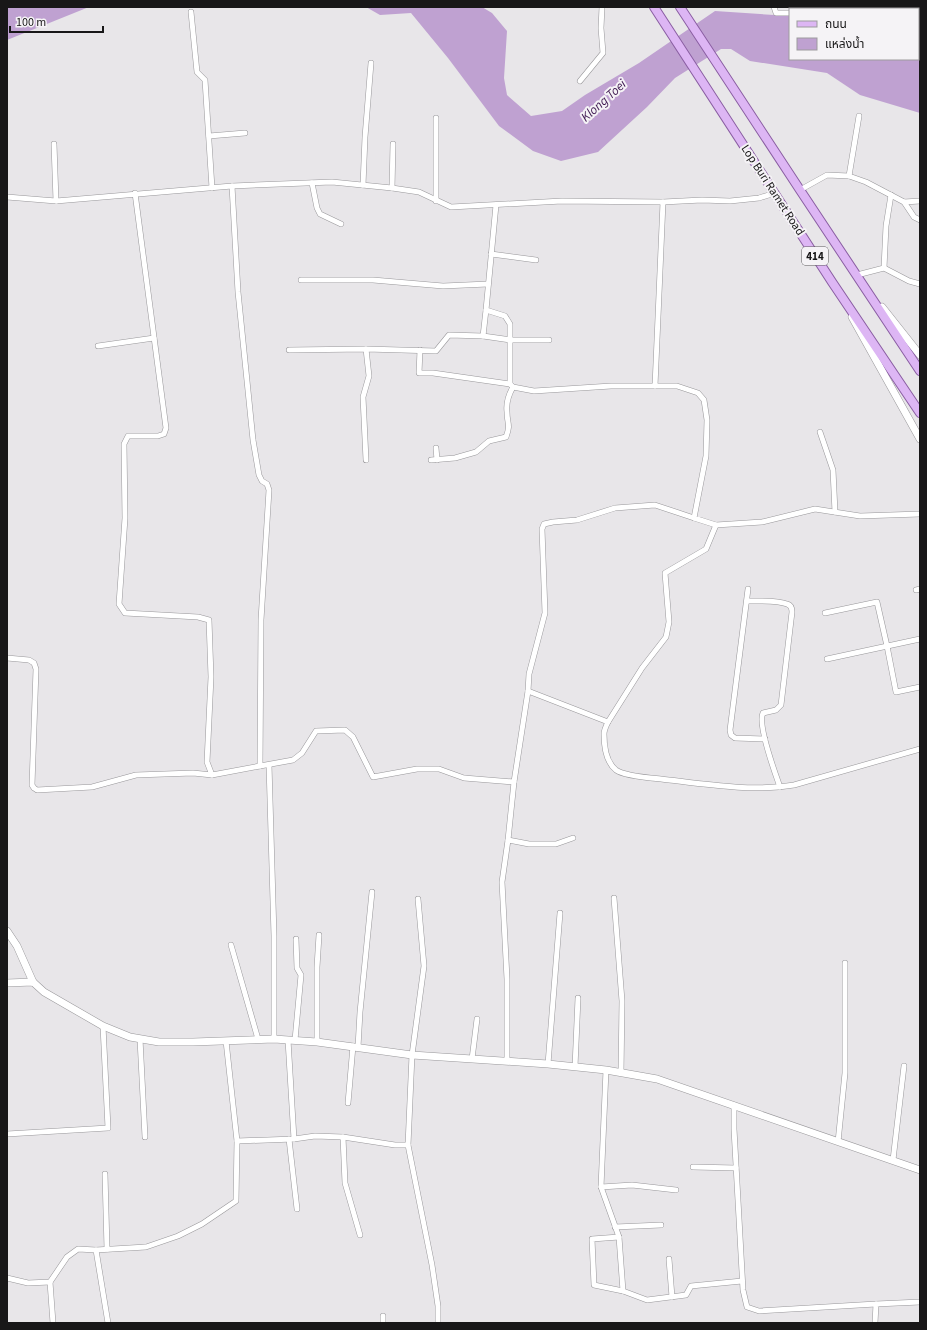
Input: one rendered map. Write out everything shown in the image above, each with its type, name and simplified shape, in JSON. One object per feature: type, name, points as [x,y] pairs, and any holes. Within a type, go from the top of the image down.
[{"type":"main road","name":"Lop Buri Ramet Road","points":[[680,7],[920,371]]},
{"type":"main road","name":"Lop Buri Ramet Road","points":[[655,8],[832,282],[920,413]]},
{"type":"street","points":[[580,81],[603,53],[600,28],[602,7]]},
{"type":"street","points":[[774,7],[776,12],[789,13]]},
{"type":"street","points":[[191,12],[197,72],[205,80],[212,188]]},
{"type":"street","points":[[363,185],[371,63]]},
{"type":"street","points":[[849,176],[859,116]]},
{"type":"street","points":[[436,118],[436,201]]},
{"type":"street","points":[[209,136],[245,133]]},
{"type":"street","points":[[54,144],[56,201]]},
{"type":"street","points":[[392,188],[393,144]]},
{"type":"street","points":[[800,190],[827,175],[849,176],[866,182],[904,202],[914,217],[920,220]]},
{"type":"street","points":[[7,198],[56,201],[135,193],[232,186],[332,182],[418,192],[451,207],[562,201],[730,201],[758,198],[775,193]]},
{"type":"street","points":[[312,183],[317,208],[320,214],[341,224]]},
{"type":"street","points":[[232,186],[238,292],[253,440],[259,475],[262,481],[267,484],[269,490],[261,620],[260,766]]},
{"type":"street","points":[[135,193],[166,428],[164,434],[158,436],[128,436],[124,444],[125,518],[119,604],[125,613],[198,617],[209,620],[210,677],[206,762],[212,775]]},
{"type":"street","points":[[884,268],[886,226],[891,195]]},
{"type":"street","points":[[904,202],[920,201]]},
{"type":"street","points":[[655,386],[663,202]]},
{"type":"street","points":[[484,336],[496,205]]},
{"type":"street","points":[[491,254],[536,260]]},
{"type":"street","points":[[856,276],[884,268],[909,281],[920,284]]},
{"type":"street","name":"414","points":[[856,276],[920,356]]},
{"type":"street","points":[[301,280],[373,280],[443,286],[488,284]]},
{"type":"street","name":"414","points":[[832,282],[920,439]]},
{"type":"street","points":[[436,448],[434,460],[454,458],[476,452],[489,441],[506,437],[509,428],[507,411],[512,386],[510,324],[505,316],[486,310]]},
{"type":"street","points":[[289,350],[436,350],[449,335],[484,336],[511,340],[549,340]]},
{"type":"street","points":[[98,346],[154,338]]},
{"type":"street","points":[[366,349],[369,376],[363,397],[366,460]]},
{"type":"street","points":[[420,350],[419,373],[433,373],[534,390],[611,386],[677,386],[698,393],[704,400],[707,420],[706,456],[694,518]]},
{"type":"street","points":[[820,432],[833,470],[835,512]]},
{"type":"street","points":[[507,1061],[507,980],[502,882],[529,674],[545,613],[542,529],[544,524],[577,520],[616,508],[655,504],[716,525],[762,522],[815,509],[860,516],[920,514]]},
{"type":"street","points":[[716,525],[706,549],[665,573],[669,622],[666,637],[642,668],[608,722],[604,732],[607,756],[610,763],[617,771],[637,776],[706,784],[748,787],[780,787],[794,785],[920,749]]},
{"type":"street","points":[[748,589],[730,730],[731,735],[735,738],[765,739]]},
{"type":"street","points":[[747,601],[764,601],[788,604],[791,607],[792,612],[781,705],[776,710],[763,713],[761,716],[765,739],[780,787]]},
{"type":"street","points":[[825,614],[877,602],[896,692],[920,687]]},
{"type":"street","points":[[827,659],[920,639]]},
{"type":"street","points":[[7,658],[29,660],[34,663],[36,669],[32,785],[37,790],[92,787],[136,775],[193,773],[212,775],[269,765],[294,760],[302,753],[316,731],[345,730],[353,737],[373,777],[417,769],[439,769],[464,778],[514,782]]},
{"type":"street","points":[[528,691],[608,722]]},
{"type":"street","points":[[269,765],[274,936],[274,1039]]},
{"type":"street","points":[[508,840],[529,844],[556,844],[573,838]]},
{"type":"street","points":[[348,1103],[360,1012],[372,892]]},
{"type":"street","points":[[614,898],[622,1001],[622,1073]]},
{"type":"street","points":[[418,899],[424,966],[412,1054],[408,1145],[432,1265],[438,1306],[438,1323]]},
{"type":"street","points":[[548,1064],[560,913]]},
{"type":"street","points":[[7,931],[17,946],[33,982],[44,992],[103,1026],[130,1037],[159,1042],[258,1039],[291,1040],[355,1046],[412,1054],[548,1064],[606,1070],[657,1079],[920,1170]]},
{"type":"street","points":[[317,1042],[317,967],[319,935]]},
{"type":"street","points":[[296,939],[297,968],[301,975],[291,1040],[291,1139],[297,1209]]},
{"type":"street","points":[[231,944],[258,1039]]},
{"type":"street","points":[[838,1142],[845,1073],[846,963]]},
{"type":"street","points":[[7,983],[33,982]]},
{"type":"street","points":[[575,1067],[578,998]]},
{"type":"street","points":[[472,1059],[477,1019]]},
{"type":"street","points":[[7,1134],[108,1128],[103,1026]]},
{"type":"street","points":[[140,1039],[145,1137]]},
{"type":"street","points":[[53,1323],[50,1282],[67,1257],[78,1249],[96,1250],[146,1248],[178,1236],[202,1224],[236,1200],[237,1140],[226,1041]]},
{"type":"street","points":[[892,1160],[904,1066]]},
{"type":"street","points":[[606,1070],[601,1187],[619,1237],[623,1291]]},
{"type":"street","points":[[734,1105],[742,1281],[747,1307],[759,1311],[920,1302]]},
{"type":"street","points":[[237,1140],[291,1139],[316,1136],[343,1137],[395,1145],[408,1145]]},
{"type":"street","points":[[343,1137],[345,1183],[360,1235]]},
{"type":"street","points":[[693,1167],[736,1168]]},
{"type":"street","points":[[104,1174],[107,1249]]},
{"type":"street","points":[[601,1187],[632,1185],[676,1190]]},
{"type":"street","points":[[616,1227],[661,1225]]},
{"type":"street","points":[[619,1237],[592,1239],[594,1285],[623,1291],[647,1300],[686,1295],[691,1286],[742,1281]]},
{"type":"street","points":[[96,1250],[108,1323]]},
{"type":"street","points":[[669,1259],[672,1297]]},
{"type":"street","points":[[7,1278],[28,1283],[50,1282]]},
{"type":"street","points":[[875,1323],[876,1304]]},
{"type":"street","points":[[383,1316],[383,1323]]},
{"type":"water","points":[[89,7],[7,40],[7,8]]},
{"type":"water","name":"Klong Toei","points":[[366,7],[482,7],[492,13],[507,31],[504,78],[507,95],[531,116],[562,111],[585,95],[639,63],[715,11],[789,16],[789,60],[919,60],[919,54],[920,113],[860,95],[827,73],[750,61],[731,49],[721,49],[675,78],[647,107],[598,152],[561,161],[533,151],[499,126],[448,58],[411,13],[380,15]]}]
